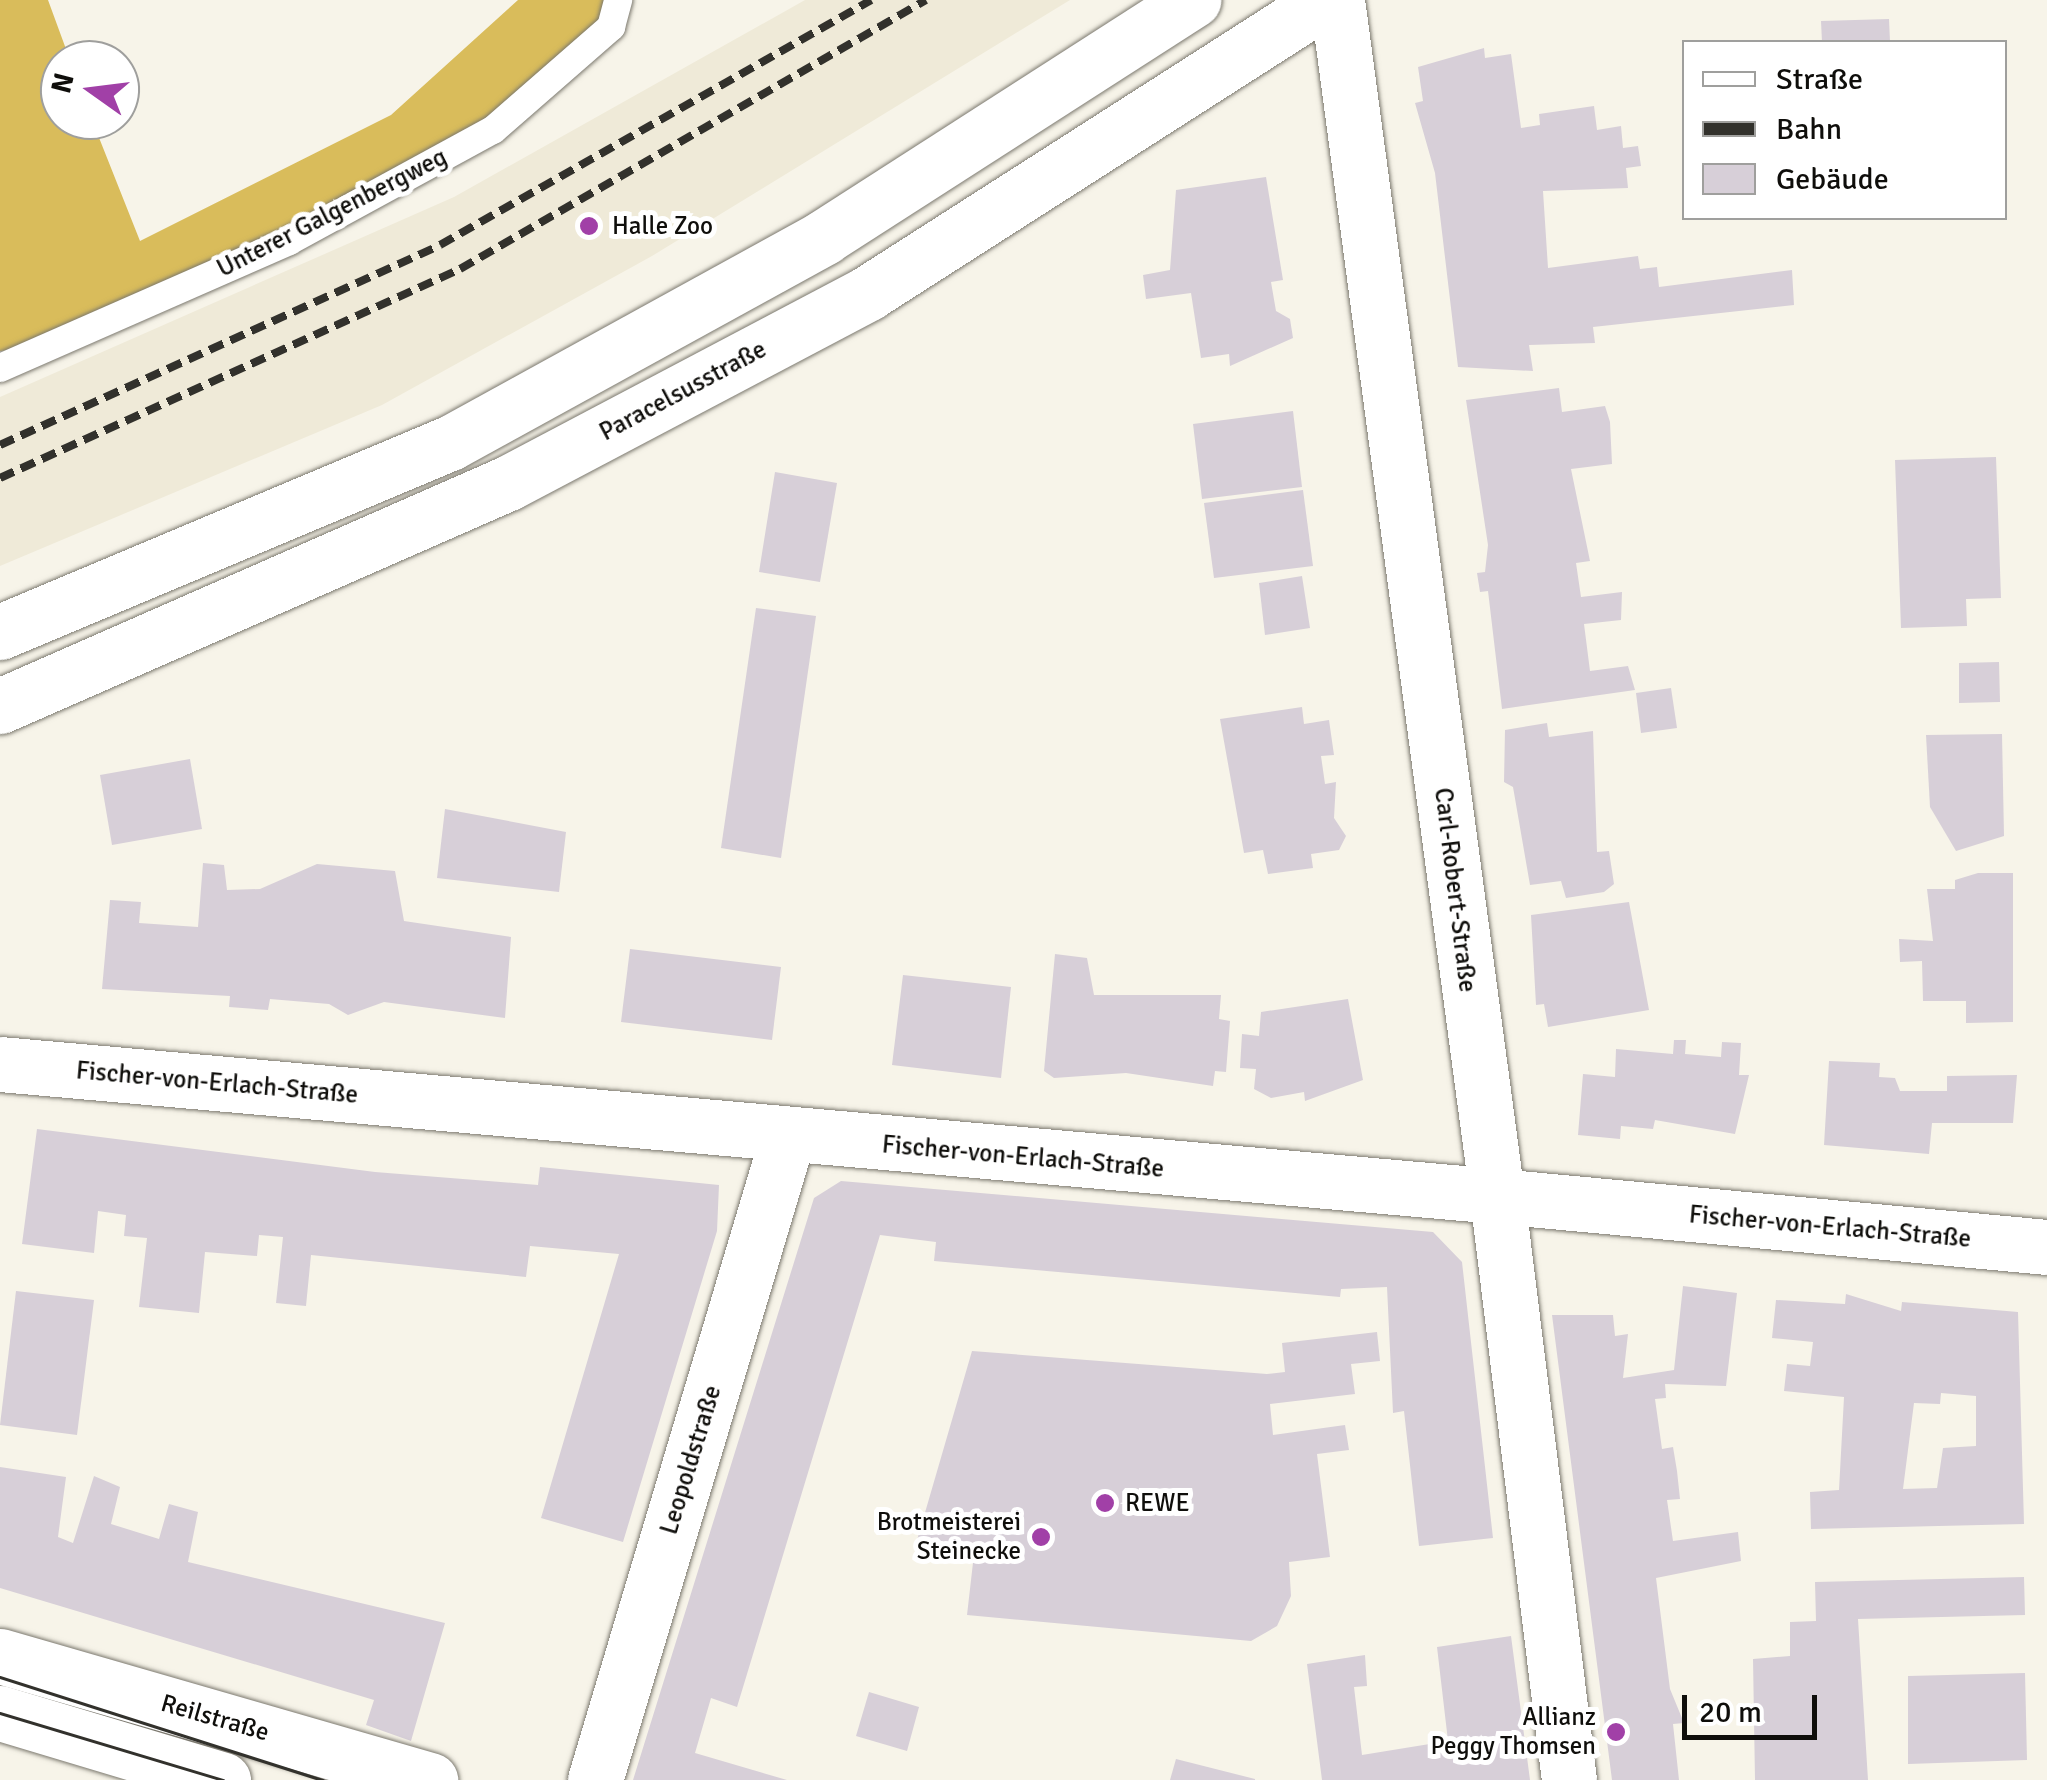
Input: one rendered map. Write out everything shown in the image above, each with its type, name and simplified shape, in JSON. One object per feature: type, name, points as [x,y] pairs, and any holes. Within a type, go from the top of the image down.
[{"type":"street","points":[[0,632],[450,443],[824,238],[1193,0]]},
{"type":"street","name":"Paracelsusstraße","points":[[1,706],[525,474],[868,293],[1249,54],[1326,0]]},
{"type":"street","name":"Carl-Robert-Straße","points":[[1337,0],[1497,1196],[1569,1780]]},
{"type":"street","name":"Fischer-von-Erlach-Straße","points":[[0,1064],[788,1139],[1497,1196],[2047,1247]]},
{"type":"street","name":"Leopoldstraße","points":[[595,1780],[788,1139]]},
{"type":"street","name":"Reilstraße","points":[[0,1656],[431,1780]]},
{"type":"street","points":[[0,1714],[223,1780]]},
{"type":"lane","name":"Unterer Galgenbergweg","points":[[0,368],[289,241],[494,130],[611,27],[618,0]]},
{"type":"shaded area","points":[[0,0],[48,0],[63,40],[40,40],[40,140],[100,140],[140,241],[391,115],[518,0],[617,0],[611,26],[494,129],[45,346],[0,351]]},
{"type":"shaded area","points":[[805,0],[1070,0],[652,256],[382,405],[0,566],[0,397],[454,197]]},
{"type":"building","points":[[1889,19],[1890,40],[1822,40],[1821,21]]},
{"type":"building","points":[[1484,48],[1485,58],[1511,54],[1521,128],[1540,125],[1539,114],[1594,106],[1597,130],[1621,126],[1623,148],[1638,146],[1641,166],[1626,168],[1628,188],[1543,191],[1548,268],[1638,256],[1640,269],[1657,267],[1659,287],[1792,270],[1794,305],[1593,327],[1595,343],[1529,345],[1533,371],[1458,367],[1435,173],[1415,103],[1423,101],[1418,67]]},
{"type":"building","points":[[1266,177],[1283,280],[1271,282],[1276,311],[1290,319],[1293,338],[1230,366],[1229,354],[1201,358],[1191,293],[1146,299],[1143,275],[1170,270],[1176,190]]},
{"type":"building","points":[[1559,388],[1562,412],[1605,406],[1610,422],[1612,464],[1571,469],[1590,561],[1576,563],[1581,597],[1622,592],[1621,620],[1584,624],[1590,671],[1628,666],[1635,690],[1502,709],[1488,591],[1480,592],[1477,573],[1485,572],[1488,545],[1466,400]]},
{"type":"building","points":[[1293,411],[1302,487],[1202,499],[1193,424]]},
{"type":"building","points":[[1996,457],[2001,598],[1966,599],[1967,626],[1901,628],[1895,460]]},
{"type":"building","points":[[775,472],[837,483],[820,582],[759,572]]},
{"type":"building","points":[[1303,490],[1313,566],[1214,578],[1204,503]]},
{"type":"building","points":[[1302,576],[1310,628],[1265,635],[1259,583]]},
{"type":"building","points":[[756,608],[816,616],[781,858],[721,848]]},
{"type":"building","points":[[1999,662],[2000,702],[1959,703],[1959,663]]},
{"type":"building","points":[[1671,688],[1677,728],[1641,733],[1636,693]]},
{"type":"building","points":[[1302,707],[1304,724],[1329,720],[1334,755],[1321,756],[1325,784],[1336,782],[1334,818],[1346,836],[1339,850],[1311,854],[1313,868],[1268,874],[1263,850],[1244,853],[1220,719]]},
{"type":"building","points":[[1547,723],[1549,737],[1593,731],[1597,852],[1609,851],[1614,884],[1604,892],[1566,898],[1561,881],[1530,885],[1513,787],[1504,782],[1505,730]]},
{"type":"building","points":[[2002,734],[2004,836],[1956,851],[1930,807],[1926,735]]},
{"type":"building","points":[[190,759],[202,829],[112,845],[100,775]]},
{"type":"building","points":[[445,809],[566,832],[559,892],[437,878]]},
{"type":"building","points":[[203,863],[224,865],[227,890],[260,889],[317,864],[395,871],[404,921],[511,937],[505,1018],[384,1002],[348,1015],[329,1004],[270,999],[268,1010],[229,1007],[230,996],[102,989],[110,900],[141,902],[139,923],[198,927]]},
{"type":"building","points":[[1978,873],[2013,873],[2013,1022],[1966,1023],[1966,1001],[1923,1001],[1922,961],[1900,962],[1899,939],[1933,941],[1927,889],[1955,889],[1955,880]]},
{"type":"building","points":[[1629,902],[1649,1010],[1548,1027],[1544,1004],[1536,1005],[1531,915]]},
{"type":"building","points":[[630,949],[781,967],[772,1040],[621,1022]]},
{"type":"building","points":[[1055,954],[1087,958],[1094,995],[1221,995],[1219,1019],[1230,1021],[1226,1072],[1215,1071],[1213,1086],[1126,1073],[1054,1078],[1044,1071]]},
{"type":"building","points":[[903,975],[1011,987],[1001,1078],[892,1065]]},
{"type":"building","points":[[1348,999],[1363,1080],[1305,1101],[1304,1092],[1271,1098],[1254,1089],[1256,1069],[1240,1068],[1242,1034],[1259,1036],[1261,1012]]},
{"type":"building","points":[[1674,1040],[1686,1040],[1685,1054],[1721,1057],[1722,1042],[1741,1043],[1739,1075],[1749,1075],[1735,1134],[1655,1120],[1653,1129],[1621,1126],[1620,1139],[1578,1135],[1583,1074],[1615,1077],[1616,1049],[1673,1054]]},
{"type":"building","points":[[1829,1061],[1880,1063],[1879,1077],[1895,1078],[1900,1091],[1947,1091],[1947,1076],[2017,1075],[2013,1123],[1932,1123],[1929,1154],[1824,1145]]},
{"type":"building","points":[[37,1129],[375,1172],[538,1185],[540,1167],[719,1185],[717,1231],[623,1542],[541,1518],[619,1254],[530,1246],[526,1277],[311,1255],[306,1306],[276,1303],[283,1237],[259,1235],[257,1256],[205,1252],[199,1313],[139,1307],[147,1238],[124,1236],[126,1215],[98,1211],[94,1253],[22,1244]]},
{"type":"building","points":[[841,1181],[1433,1232],[1462,1262],[1493,1538],[1419,1546],[1404,1411],[1393,1413],[1387,1287],[1341,1289],[1340,1297],[934,1261],[936,1242],[880,1235],[737,1707],[711,1698],[695,1753],[787,1780],[633,1780],[814,1198]]},
{"type":"building","points":[[1683,1286],[1737,1293],[1726,1386],[1665,1384],[1666,1398],[1655,1399],[1662,1449],[1673,1447],[1677,1471],[1680,1499],[1667,1500],[1673,1541],[1738,1532],[1741,1561],[1656,1578],[1670,1689],[1684,1723],[1673,1724],[1679,1780],[1612,1780],[1552,1315],[1613,1315],[1615,1336],[1628,1334],[1623,1378],[1674,1370]]},
{"type":"building","points":[[16,1291],[94,1300],[77,1435],[0,1425]]},
{"type":"building","points":[[1846,1294],[1901,1311],[1902,1302],[2018,1312],[2024,1524],[1811,1529],[1810,1492],[1839,1490],[1844,1397],[1784,1391],[1787,1364],[1810,1366],[1813,1342],[1772,1338],[1776,1300],[1845,1304]],"holes":[[[1941,1393],[1976,1396],[1976,1446],[1943,1448],[1937,1488],[1903,1489],[1914,1403],[1940,1404]]]},
{"type":"building","name":"REWE","points":[[1377,1332],[1380,1361],[1351,1364],[1355,1394],[1270,1404],[1273,1435],[1345,1425],[1349,1450],[1317,1454],[1330,1557],[1289,1562],[1291,1596],[1277,1626],[1251,1641],[967,1615],[974,1554],[915,1547],[972,1351],[1267,1374],[1285,1372],[1282,1343]]},
{"type":"building","points":[[0,1467],[66,1477],[58,1537],[73,1543],[94,1476],[120,1487],[111,1524],[159,1539],[169,1504],[198,1512],[188,1562],[445,1623],[411,1741],[366,1725],[374,1700],[0,1588]]},
{"type":"building","points":[[2024,1577],[2025,1615],[1858,1619],[1868,1780],[1755,1780],[1753,1659],[1790,1656],[1790,1622],[1816,1621],[1815,1582]]},
{"type":"building","points":[[1511,1636],[1530,1780],[1322,1780],[1307,1664],[1365,1655],[1367,1686],[1354,1687],[1362,1755],[1448,1741],[1437,1647]]},
{"type":"building","points":[[2025,1673],[2027,1760],[1908,1764],[1908,1676]]},
{"type":"building","points":[[869,1692],[919,1707],[907,1751],[856,1736]]},
{"type":"building","points":[[1176,1759],[1255,1779],[1255,1780],[1170,1780]]},
{"type":"tram line","points":[[0,1677],[323,1780]]},
{"type":"tram line","points":[[0,1713],[223,1780]]},
{"type":"railway","points":[[0,445],[440,245],[871,0]]},
{"type":"railway","points":[[0,478],[460,269],[926,0]]},
{"type":"place","name":"Halle Zoo","points":[[589,226]]},
{"type":"place","name":"REWE","points":[[1105,1503]]},
{"type":"place","name":"Brotmeisterei Steinecke","points":[[1041,1537]]},
{"type":"place","name":"Allianz Peggy Thomsen","points":[[1616,1732]]}]
